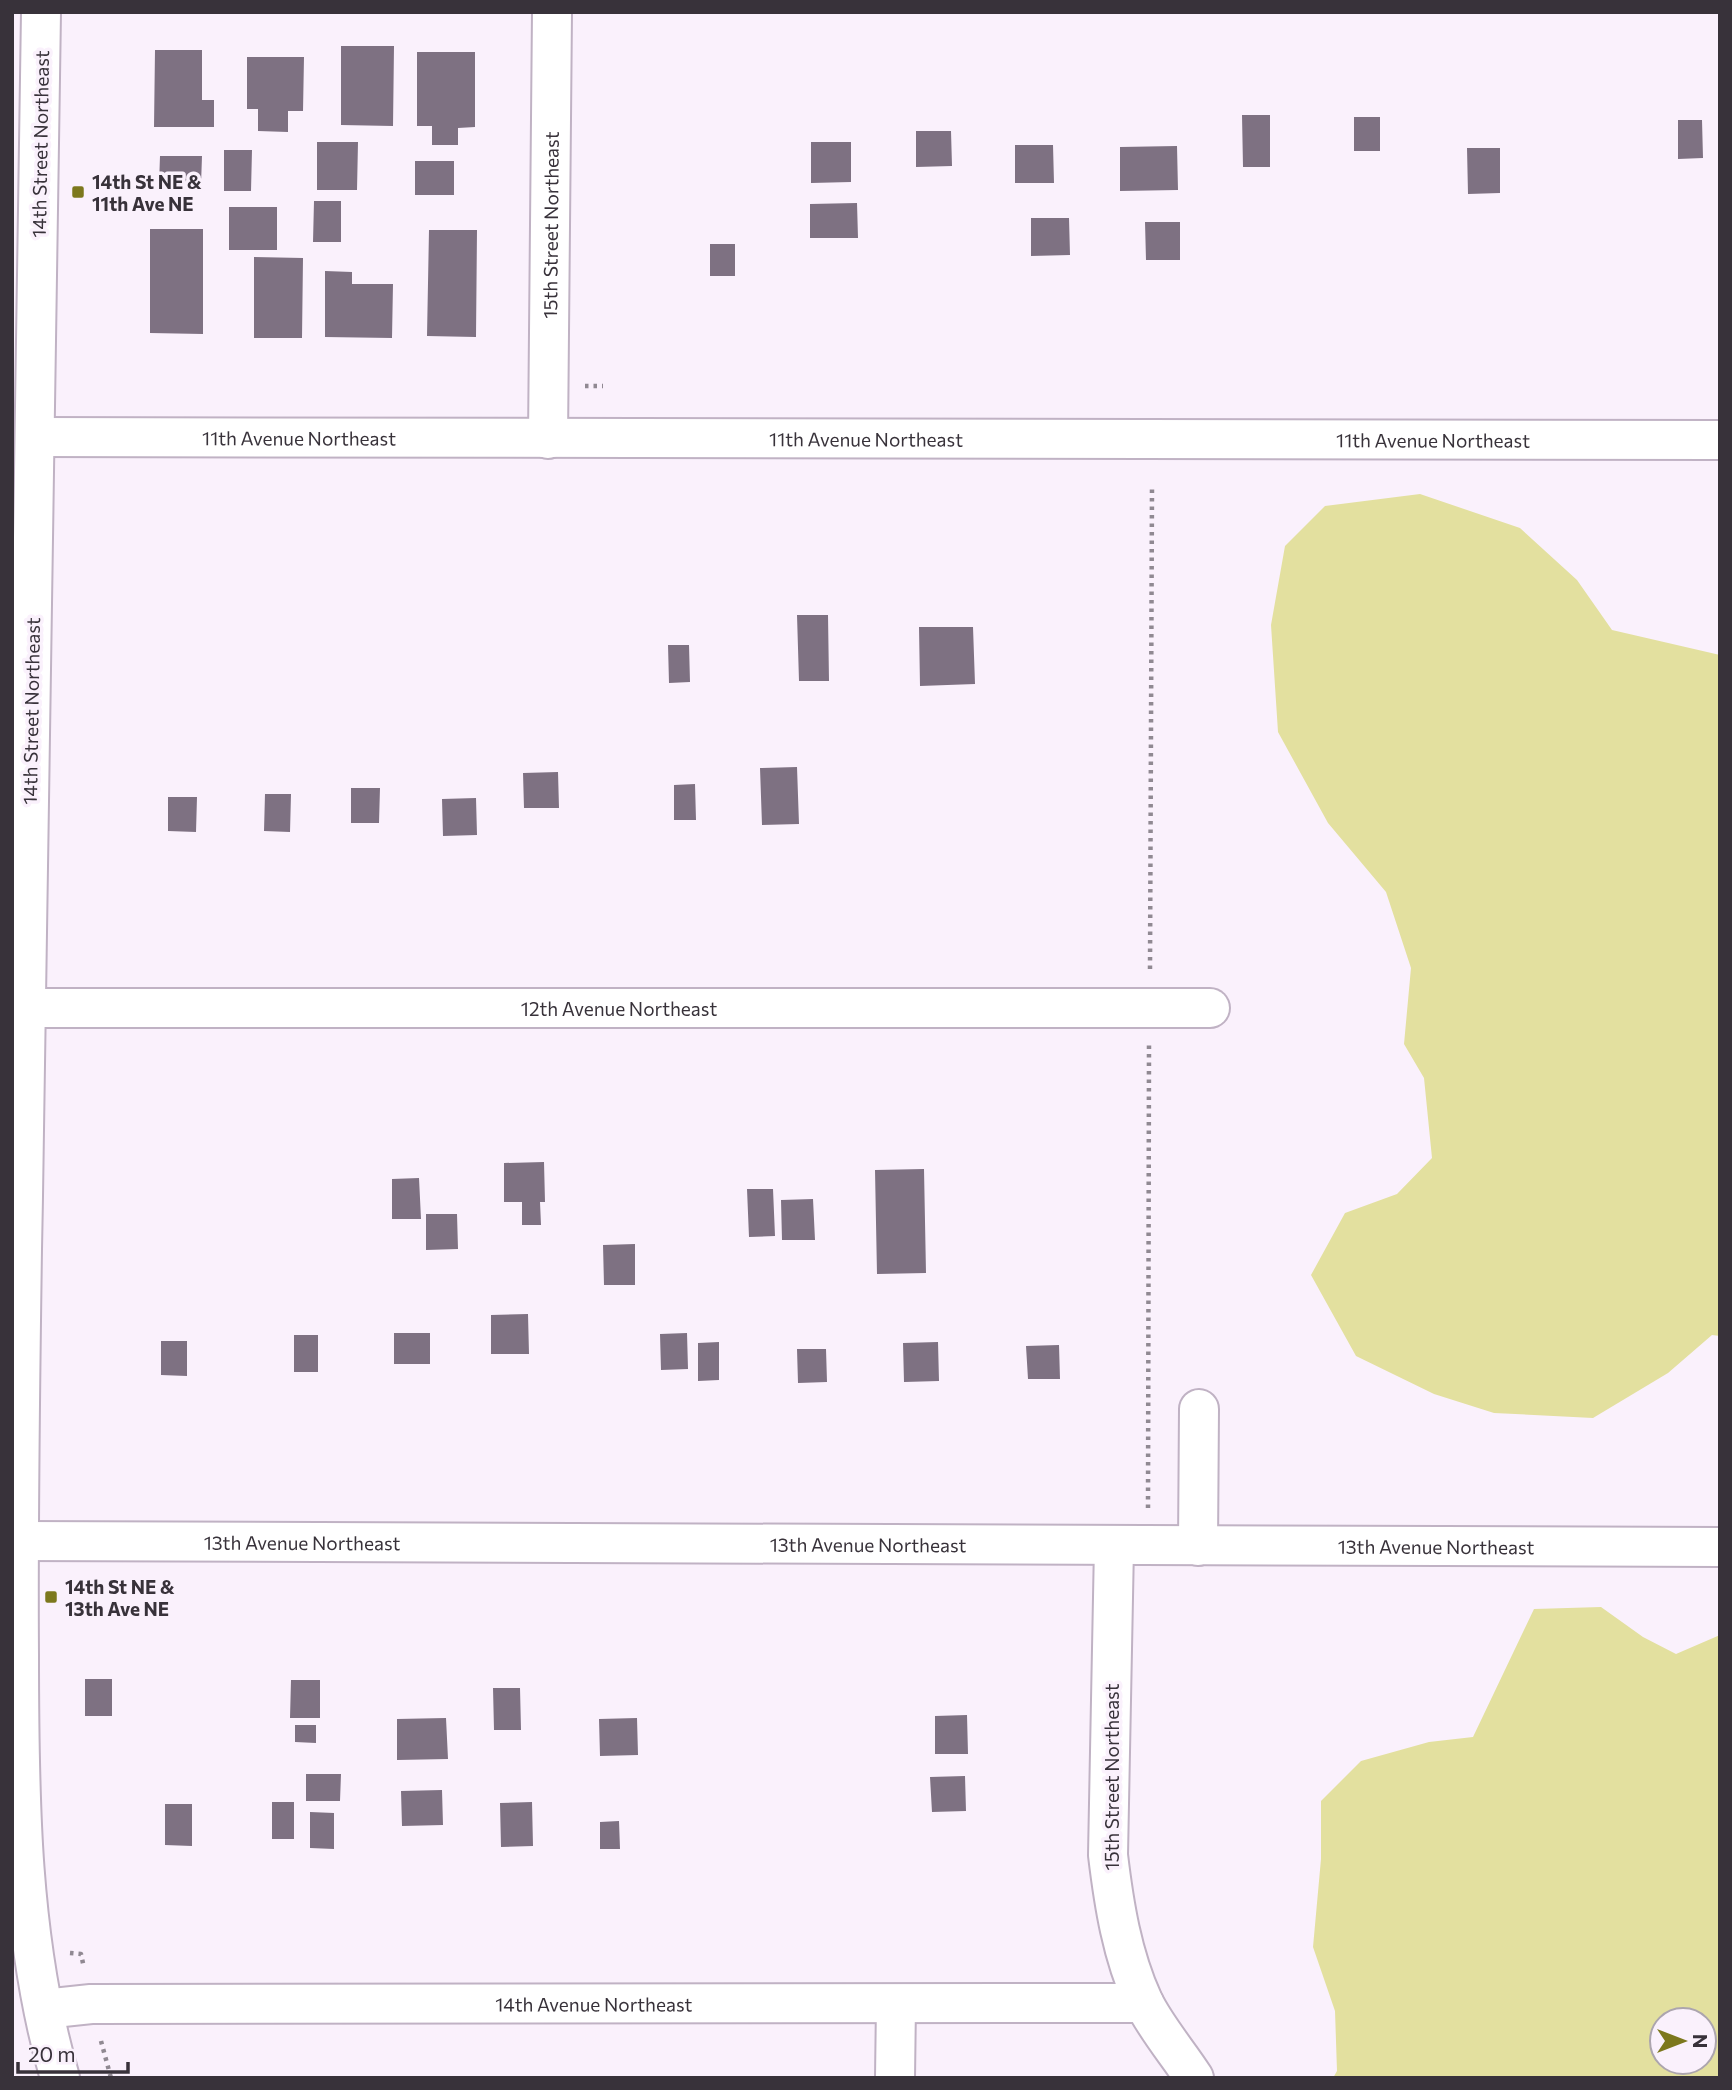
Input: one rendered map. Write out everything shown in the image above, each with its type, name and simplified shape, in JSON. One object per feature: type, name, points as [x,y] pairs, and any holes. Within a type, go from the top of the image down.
[{"type":"street","name":"14th Street Northeast","points":[[41,12],[24,436],[20,937],[27,1009],[15,1430],[20,1899],[60,2078]]},
{"type":"street","name":"15th Street Northeast","points":[[548,439],[552,12]]},
{"type":"street","name":"11th Avenue Northeast","points":[[24,436],[1720,440]]},
{"type":"street","name":"12th Avenue Northeast","points":[[27,1009],[1210,1007]]},
{"type":"street","points":[[1198,1546],[1199,1409]]},
{"type":"street","name":"13th Avenue Northeast","points":[[18,1541],[1720,1547]]},
{"type":"street","name":"15th Street Northeast","points":[[1114,1546],[1108,1855],[1114,1904],[1124,1948],[1144,2003],[1194,2078]]},
{"type":"street","name":"14th Avenue Northeast","points":[[44,2009],[91,2004],[1144,2003]]},
{"type":"street","points":[[895,2078],[896,2004]]},
{"type":"path","points":[[104,2052],[110,2078]]},
{"type":"shaded area","points":[[1420,494],[1520,528],[1577,580],[1612,630],[1720,655],[1720,1336],[1712,1335],[1668,1373],[1593,1418],[1494,1413],[1434,1394],[1356,1356],[1311,1275],[1345,1213],[1397,1194],[1432,1158],[1424,1078],[1404,1044],[1411,968],[1386,892],[1328,823],[1278,732],[1271,625],[1285,546],[1325,506]]},
{"type":"shaded area","points":[[1601,1607],[1643,1637],[1676,1654],[1720,1635],[1720,2078],[1333,2078],[1337,2071],[1335,2011],[1313,1947],[1321,1859],[1321,1801],[1361,1761],[1429,1742],[1473,1737],[1534,1609]]},
{"type":"building","points":[[341,46],[394,46],[393,126],[341,125]]},
{"type":"building","points":[[155,50],[202,50],[202,100],[214,100],[214,127],[154,127]]},
{"type":"building","points":[[417,52],[475,52],[475,127],[458,128],[458,145],[432,145],[432,126],[417,126]]},
{"type":"building","points":[[247,57],[304,57],[303,111],[288,111],[288,132],[258,131],[258,109],[247,109]]},
{"type":"building","points":[[1242,115],[1270,115],[1270,167],[1243,167]]},
{"type":"building","points":[[1354,117],[1380,117],[1380,151],[1354,151]]},
{"type":"building","points":[[1678,120],[1702,120],[1703,158],[1678,159]]},
{"type":"building","points":[[916,131],[951,131],[952,166],[916,167]]},
{"type":"building","points":[[317,142],[358,142],[357,190],[317,190]]},
{"type":"building","points":[[811,142],[851,142],[851,182],[811,183]]},
{"type":"building","points":[[1015,145],[1053,145],[1054,183],[1015,183]]},
{"type":"building","points":[[1177,146],[1178,190],[1120,191],[1120,147]]},
{"type":"building","points":[[1467,148],[1500,148],[1500,193],[1468,194]]},
{"type":"building","points":[[224,150],[252,150],[251,191],[224,191]]},
{"type":"building","points":[[160,156],[202,156],[201,185],[159,185]]},
{"type":"building","points":[[415,161],[454,161],[454,195],[415,195]]},
{"type":"building","points":[[314,201],[341,201],[341,242],[313,242]]},
{"type":"building","points":[[857,203],[858,238],[810,238],[810,204]]},
{"type":"building","points":[[229,207],[277,207],[277,250],[229,250]]},
{"type":"building","points":[[1031,218],[1069,218],[1070,255],[1031,256]]},
{"type":"building","points":[[1145,222],[1180,222],[1180,260],[1146,260]]},
{"type":"building","points":[[150,229],[203,229],[203,334],[150,333]]},
{"type":"building","points":[[429,230],[477,230],[476,337],[427,336]]},
{"type":"building","points":[[710,244],[735,244],[735,276],[710,276]]},
{"type":"building","points":[[254,257],[303,258],[302,338],[254,338]]},
{"type":"building","points":[[325,271],[352,272],[352,284],[393,284],[392,338],[325,337]]},
{"type":"building","points":[[797,615],[828,615],[829,681],[799,681]]},
{"type":"building","points":[[919,627],[973,627],[975,684],[920,686]]},
{"type":"building","points":[[668,645],[689,645],[690,682],[669,683]]},
{"type":"building","points":[[797,767],[799,824],[762,825],[760,768]]},
{"type":"building","points":[[558,772],[559,808],[524,808],[523,773]]},
{"type":"building","points":[[695,784],[696,820],[674,820],[674,785]]},
{"type":"building","points":[[351,788],[380,788],[379,823],[351,823]]},
{"type":"building","points":[[265,794],[291,794],[290,832],[264,831]]},
{"type":"building","points":[[168,797],[197,797],[196,832],[168,831]]},
{"type":"building","points":[[476,798],[477,835],[443,836],[442,799]]},
{"type":"building","points":[[544,1162],[545,1202],[540,1202],[541,1225],[522,1225],[522,1202],[504,1202],[504,1163]]},
{"type":"building","points":[[924,1169],[926,1273],[877,1274],[875,1170]]},
{"type":"building","points":[[419,1178],[421,1219],[392,1219],[392,1179]]},
{"type":"building","points":[[747,1189],[773,1189],[775,1236],[749,1237]]},
{"type":"building","points":[[813,1199],[815,1240],[782,1240],[781,1200]]},
{"type":"building","points":[[426,1214],[457,1214],[458,1249],[426,1250]]},
{"type":"building","points":[[635,1244],[635,1285],[604,1285],[603,1245]]},
{"type":"building","points":[[528,1314],[529,1354],[491,1354],[491,1315]]},
{"type":"building","points":[[394,1333],[430,1333],[430,1364],[394,1364]]},
{"type":"building","points":[[687,1333],[688,1369],[661,1370],[660,1334]]},
{"type":"building","points":[[294,1335],[318,1335],[318,1372],[294,1372]]},
{"type":"building","points":[[161,1341],[187,1341],[187,1376],[161,1375]]},
{"type":"building","points":[[719,1342],[719,1380],[698,1381],[698,1343]]},
{"type":"building","points":[[938,1342],[939,1381],[904,1382],[903,1343]]},
{"type":"building","points":[[1059,1345],[1060,1379],[1028,1379],[1026,1346]]},
{"type":"building","points":[[797,1349],[826,1349],[827,1382],[798,1383]]},
{"type":"building","points":[[85,1679],[112,1679],[112,1716],[85,1716]]},
{"type":"building","points":[[291,1680],[320,1680],[320,1718],[290,1718]]},
{"type":"building","points":[[493,1688],[520,1688],[521,1730],[494,1730]]},
{"type":"building","points":[[967,1715],[968,1754],[935,1754],[935,1716]]},
{"type":"building","points":[[446,1718],[448,1759],[397,1760],[397,1719]]},
{"type":"building","points":[[637,1718],[638,1755],[600,1756],[599,1719]]},
{"type":"building","points":[[295,1725],[316,1725],[316,1743],[295,1742]]},
{"type":"building","points":[[306,1774],[341,1774],[340,1801],[306,1801]]},
{"type":"building","points":[[965,1776],[966,1811],[932,1812],[930,1777]]},
{"type":"building","points":[[442,1790],[443,1825],[402,1826],[401,1791]]},
{"type":"building","points":[[272,1802],[294,1802],[294,1839],[272,1839]]},
{"type":"building","points":[[532,1802],[533,1846],[501,1847],[500,1803]]},
{"type":"building","points":[[165,1804],[192,1804],[192,1846],[165,1845]]},
{"type":"building","points":[[310,1812],[334,1813],[334,1849],[310,1848]]},
{"type":"building","points":[[619,1821],[620,1849],[600,1849],[600,1822]]},
{"type":"place","name":"14th St NE & 11th Ave NE","points":[[78,192]]},
{"type":"place","name":"14th St NE & 13th Ave NE","points":[[51,1597]]}]
